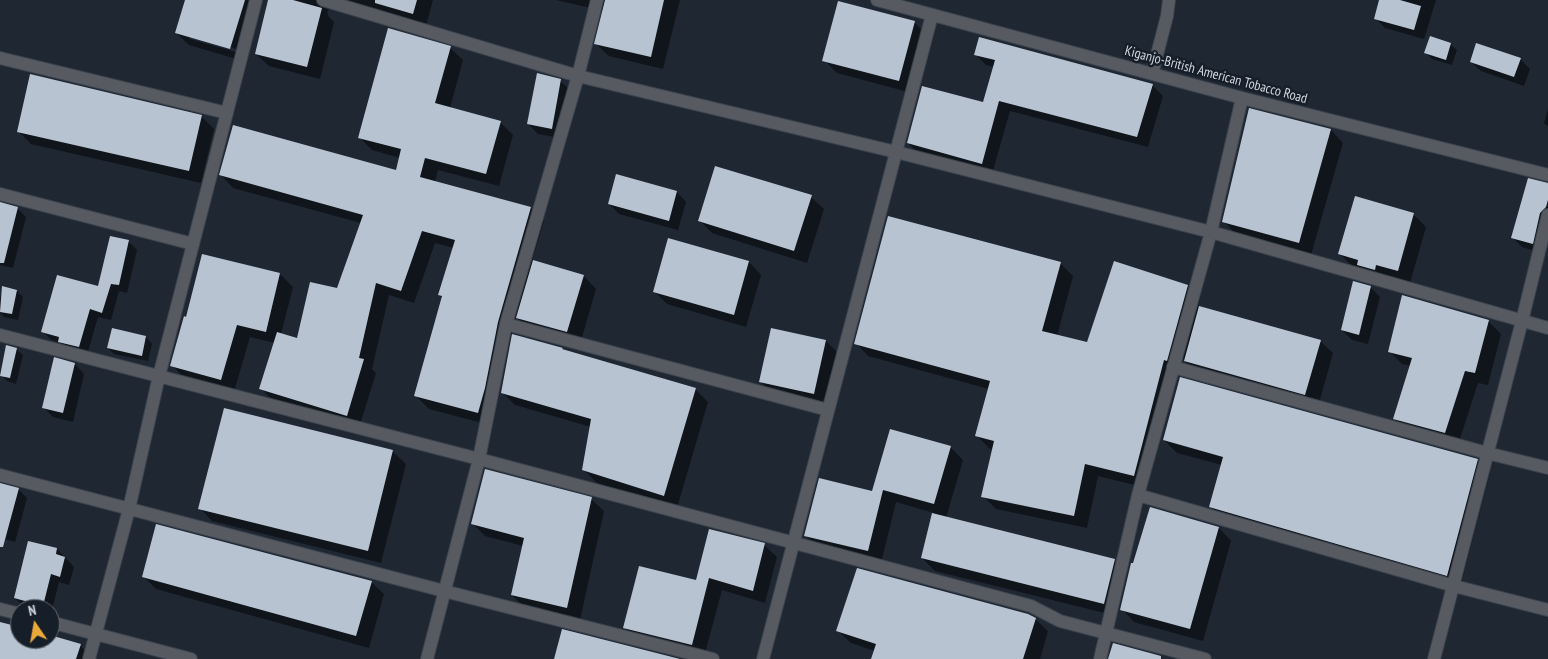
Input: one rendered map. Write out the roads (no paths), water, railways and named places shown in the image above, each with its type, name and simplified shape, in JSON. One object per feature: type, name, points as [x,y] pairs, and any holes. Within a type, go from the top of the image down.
[{"type":"street","points":[[88,659],[129,509],[158,376],[256,0]]},
{"type":"street","points":[[322,0],[578,76],[896,152],[1211,232],[1548,328]]},
{"type":"street","points":[[427,659],[479,459],[506,324],[578,76],[597,0]]},
{"type":"street","name":"Kiganjo-British American Tobacco Road","points":[[877,0],[1242,98],[1548,175]]},
{"type":"street","points":[[1152,74],[1167,16],[1168,0]]},
{"type":"street","points":[[763,659],[932,14]]},
{"type":"street","points":[[0,58],[227,113]]},
{"type":"street","points":[[1100,659],[1138,496],[1211,232],[1242,98]]},
{"type":"street","points":[[0,194],[193,244]]},
{"type":"street","points":[[1434,659],[1548,215]]},
{"type":"street","points":[[506,324],[828,410]]},
{"type":"street","points":[[0,335],[794,542],[1031,606],[1060,621],[1205,659]]},
{"type":"street","points":[[1173,367],[1548,468]]},
{"type":"street","points":[[0,475],[713,659]]},
{"type":"street","points":[[1138,496],[1454,586],[1548,610]]},
{"type":"street","points":[[60,625],[191,659]]}]
